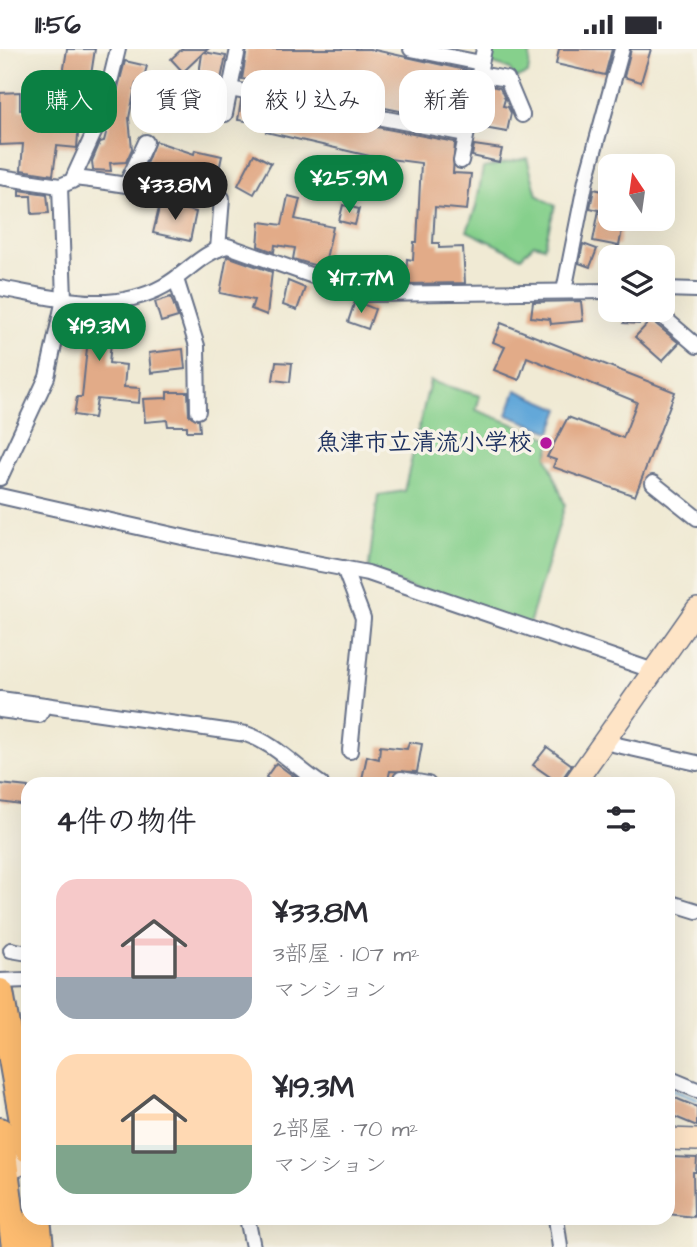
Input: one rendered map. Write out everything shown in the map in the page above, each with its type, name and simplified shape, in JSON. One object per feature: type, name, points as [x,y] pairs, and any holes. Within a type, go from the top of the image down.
[{"type":"highway","points":[[0,992],[21,1110]]},
{"type":"highway","points":[[0,1131],[11,1168],[15,1247]]},
{"type":"highway","points":[[38,1225],[40,1247]]},
{"type":"main road","points":[[578,777],[654,671],[693,623]]},
{"type":"main road","points":[[675,1139],[697,1140]]},
{"type":"street","points":[[74,178],[102,115],[118,49]]},
{"type":"street","points":[[227,104],[238,49]]},
{"type":"street","points":[[411,49],[481,62],[508,79],[522,115]]},
{"type":"street","points":[[564,291],[586,180],[622,49]]},
{"type":"street","points":[[461,161],[481,62]]},
{"type":"street","points":[[230,89],[466,134]]},
{"type":"street","points":[[127,183],[146,142]]},
{"type":"street","points":[[0,177],[60,186],[74,178],[127,183],[176,195],[222,198],[218,249]]},
{"type":"street","points":[[0,478],[47,377],[64,299],[60,186]]},
{"type":"street","points":[[0,288],[89,304],[121,300],[149,294],[176,279],[218,249],[228,246],[364,294],[598,291]]},
{"type":"street","points":[[176,279],[197,346],[198,411]]},
{"type":"street","points":[[675,289],[697,290]]},
{"type":"street","points":[[669,322],[697,346]]},
{"type":"street","points":[[653,483],[697,517]]},
{"type":"street","points":[[0,496],[402,583],[654,671]]},
{"type":"street","points":[[344,569],[363,618],[350,751]]},
{"type":"street","points":[[0,699],[246,734],[267,741],[310,777]]},
{"type":"street","points":[[0,710],[39,715],[45,705]]},
{"type":"street","points":[[604,741],[697,763]]},
{"type":"street","points":[[675,904],[697,911]]},
{"type":"street","points":[[11,950],[21,952]]},
{"type":"street","points":[[0,981],[21,980]]},
{"type":"street","points":[[675,1081],[697,1090]]},
{"type":"street","points":[[248,1225],[253,1247]]},
{"type":"street","points":[[557,1225],[560,1247]]},
{"type":"green space","points":[[490,49],[531,49],[528,74],[514,79],[510,69],[493,64],[488,56]]},
{"type":"green space","points":[[527,158],[537,195],[555,206],[544,247],[534,244],[521,257],[467,231],[476,207],[483,168]]},
{"type":"green space","points":[[430,381],[480,396],[476,410],[552,439],[547,457],[565,505],[528,628],[368,573],[378,495],[404,491]]},
{"type":"water","points":[[516,390],[560,409],[551,432],[507,415]]},
{"type":"building","points":[[67,49],[95,49],[92,70],[64,70]]},
{"type":"building","points":[[182,49],[208,49],[204,52],[226,56],[223,70],[200,70],[202,54],[185,70],[181,70],[171,59]]},
{"type":"building","points":[[247,49],[370,49],[465,70],[399,70],[399,111],[385,108],[385,70],[244,70]]},
{"type":"building","points":[[559,49],[612,49],[605,75],[556,64]]},
{"type":"building","points":[[631,49],[651,49],[641,82],[624,77]]},
{"type":"building","points":[[125,61],[147,66],[146,70],[131,70],[129,118],[132,149],[126,162],[110,163],[111,171],[93,170],[92,161],[100,142],[104,141],[106,133],[117,133],[117,91]]},
{"type":"building","points":[[495,87],[500,88],[505,99],[503,106],[508,107],[511,113],[507,132],[495,130]]},
{"type":"building","points":[[20,92],[21,133],[78,133],[77,148],[57,146],[53,175],[21,170],[23,144],[0,145],[0,93]]},
{"type":"building","points":[[385,129],[455,142],[453,173],[471,174],[467,210],[435,207],[433,243],[439,243],[439,248],[463,247],[465,283],[406,284],[407,259],[413,260],[414,242],[417,242],[421,163],[374,157],[270,133],[385,133]]},
{"type":"building","points":[[155,141],[194,154],[195,150],[222,156],[215,188],[141,177]]},
{"type":"building","points":[[474,145],[502,149],[499,162],[472,156]]},
{"type":"building","points":[[254,154],[271,163],[254,194],[238,185]]},
{"type":"building","points":[[594,189],[598,190],[598,210],[590,208]]},
{"type":"building","points":[[19,190],[47,194],[49,213],[32,214],[31,196],[19,196]]},
{"type":"building","points":[[288,196],[300,199],[295,219],[333,227],[324,268],[293,259],[295,248],[275,245],[274,252],[258,246],[260,222],[282,225]]},
{"type":"building","points":[[165,201],[175,202],[174,207],[196,212],[190,241],[153,233],[160,204],[164,205]]},
{"type":"building","points":[[343,205],[359,209],[355,225],[339,221]]},
{"type":"building","points":[[598,215],[598,231],[622,231],[619,245],[593,241]]},
{"type":"building","points":[[583,244],[597,249],[590,267],[579,263]]},
{"type":"building","points":[[227,256],[272,272],[267,315],[251,309],[254,300],[220,293]]},
{"type":"building","points":[[347,258],[378,269],[372,284],[341,276]]},
{"type":"building","points":[[288,281],[305,288],[297,310],[283,305]]},
{"type":"building","points":[[171,297],[178,317],[161,322],[155,302]]},
{"type":"building","points":[[355,301],[375,309],[368,329],[348,322]]},
{"type":"building","points":[[581,301],[583,321],[551,324],[550,319],[531,317],[533,302]]},
{"type":"building","points":[[71,310],[114,312],[109,363],[126,365],[124,387],[140,388],[139,403],[97,399],[94,418],[74,415],[77,397],[82,397],[88,338],[66,336]]},
{"type":"building","points":[[649,322],[653,322],[679,343],[662,361],[635,337]]},
{"type":"building","points":[[501,323],[675,392],[635,496],[553,467],[556,460],[547,457],[568,417],[623,438],[637,402],[527,357],[519,380],[494,370],[505,347],[493,342]]},
{"type":"building","points":[[183,349],[185,369],[151,373],[149,353]]},
{"type":"building","points":[[276,362],[292,363],[290,382],[273,380]]},
{"type":"building","points":[[167,392],[188,392],[189,415],[199,420],[200,431],[187,431],[187,426],[168,426],[167,420],[145,422],[143,399],[167,398]]},
{"type":"building","points":[[409,742],[422,744],[417,772],[390,771],[389,777],[362,777],[367,756],[379,759],[380,746],[407,749]]},
{"type":"building","points":[[547,747],[572,765],[563,777],[550,777],[533,765]]},
{"type":"building","points":[[276,763],[295,777],[266,777]]},
{"type":"building","points":[[0,784],[21,786],[21,805],[0,802]]},
{"type":"building","points":[[675,1098],[697,1107],[697,1126],[675,1117]]},
{"type":"building","points":[[675,1157],[697,1158],[696,1172],[693,1172],[694,1217],[675,1215]]},
{"type":"waterway","points":[[675,1091],[697,1099]]},
{"type":"place","name":"魚津市立清流小学校","points":[[546,443]]}]
